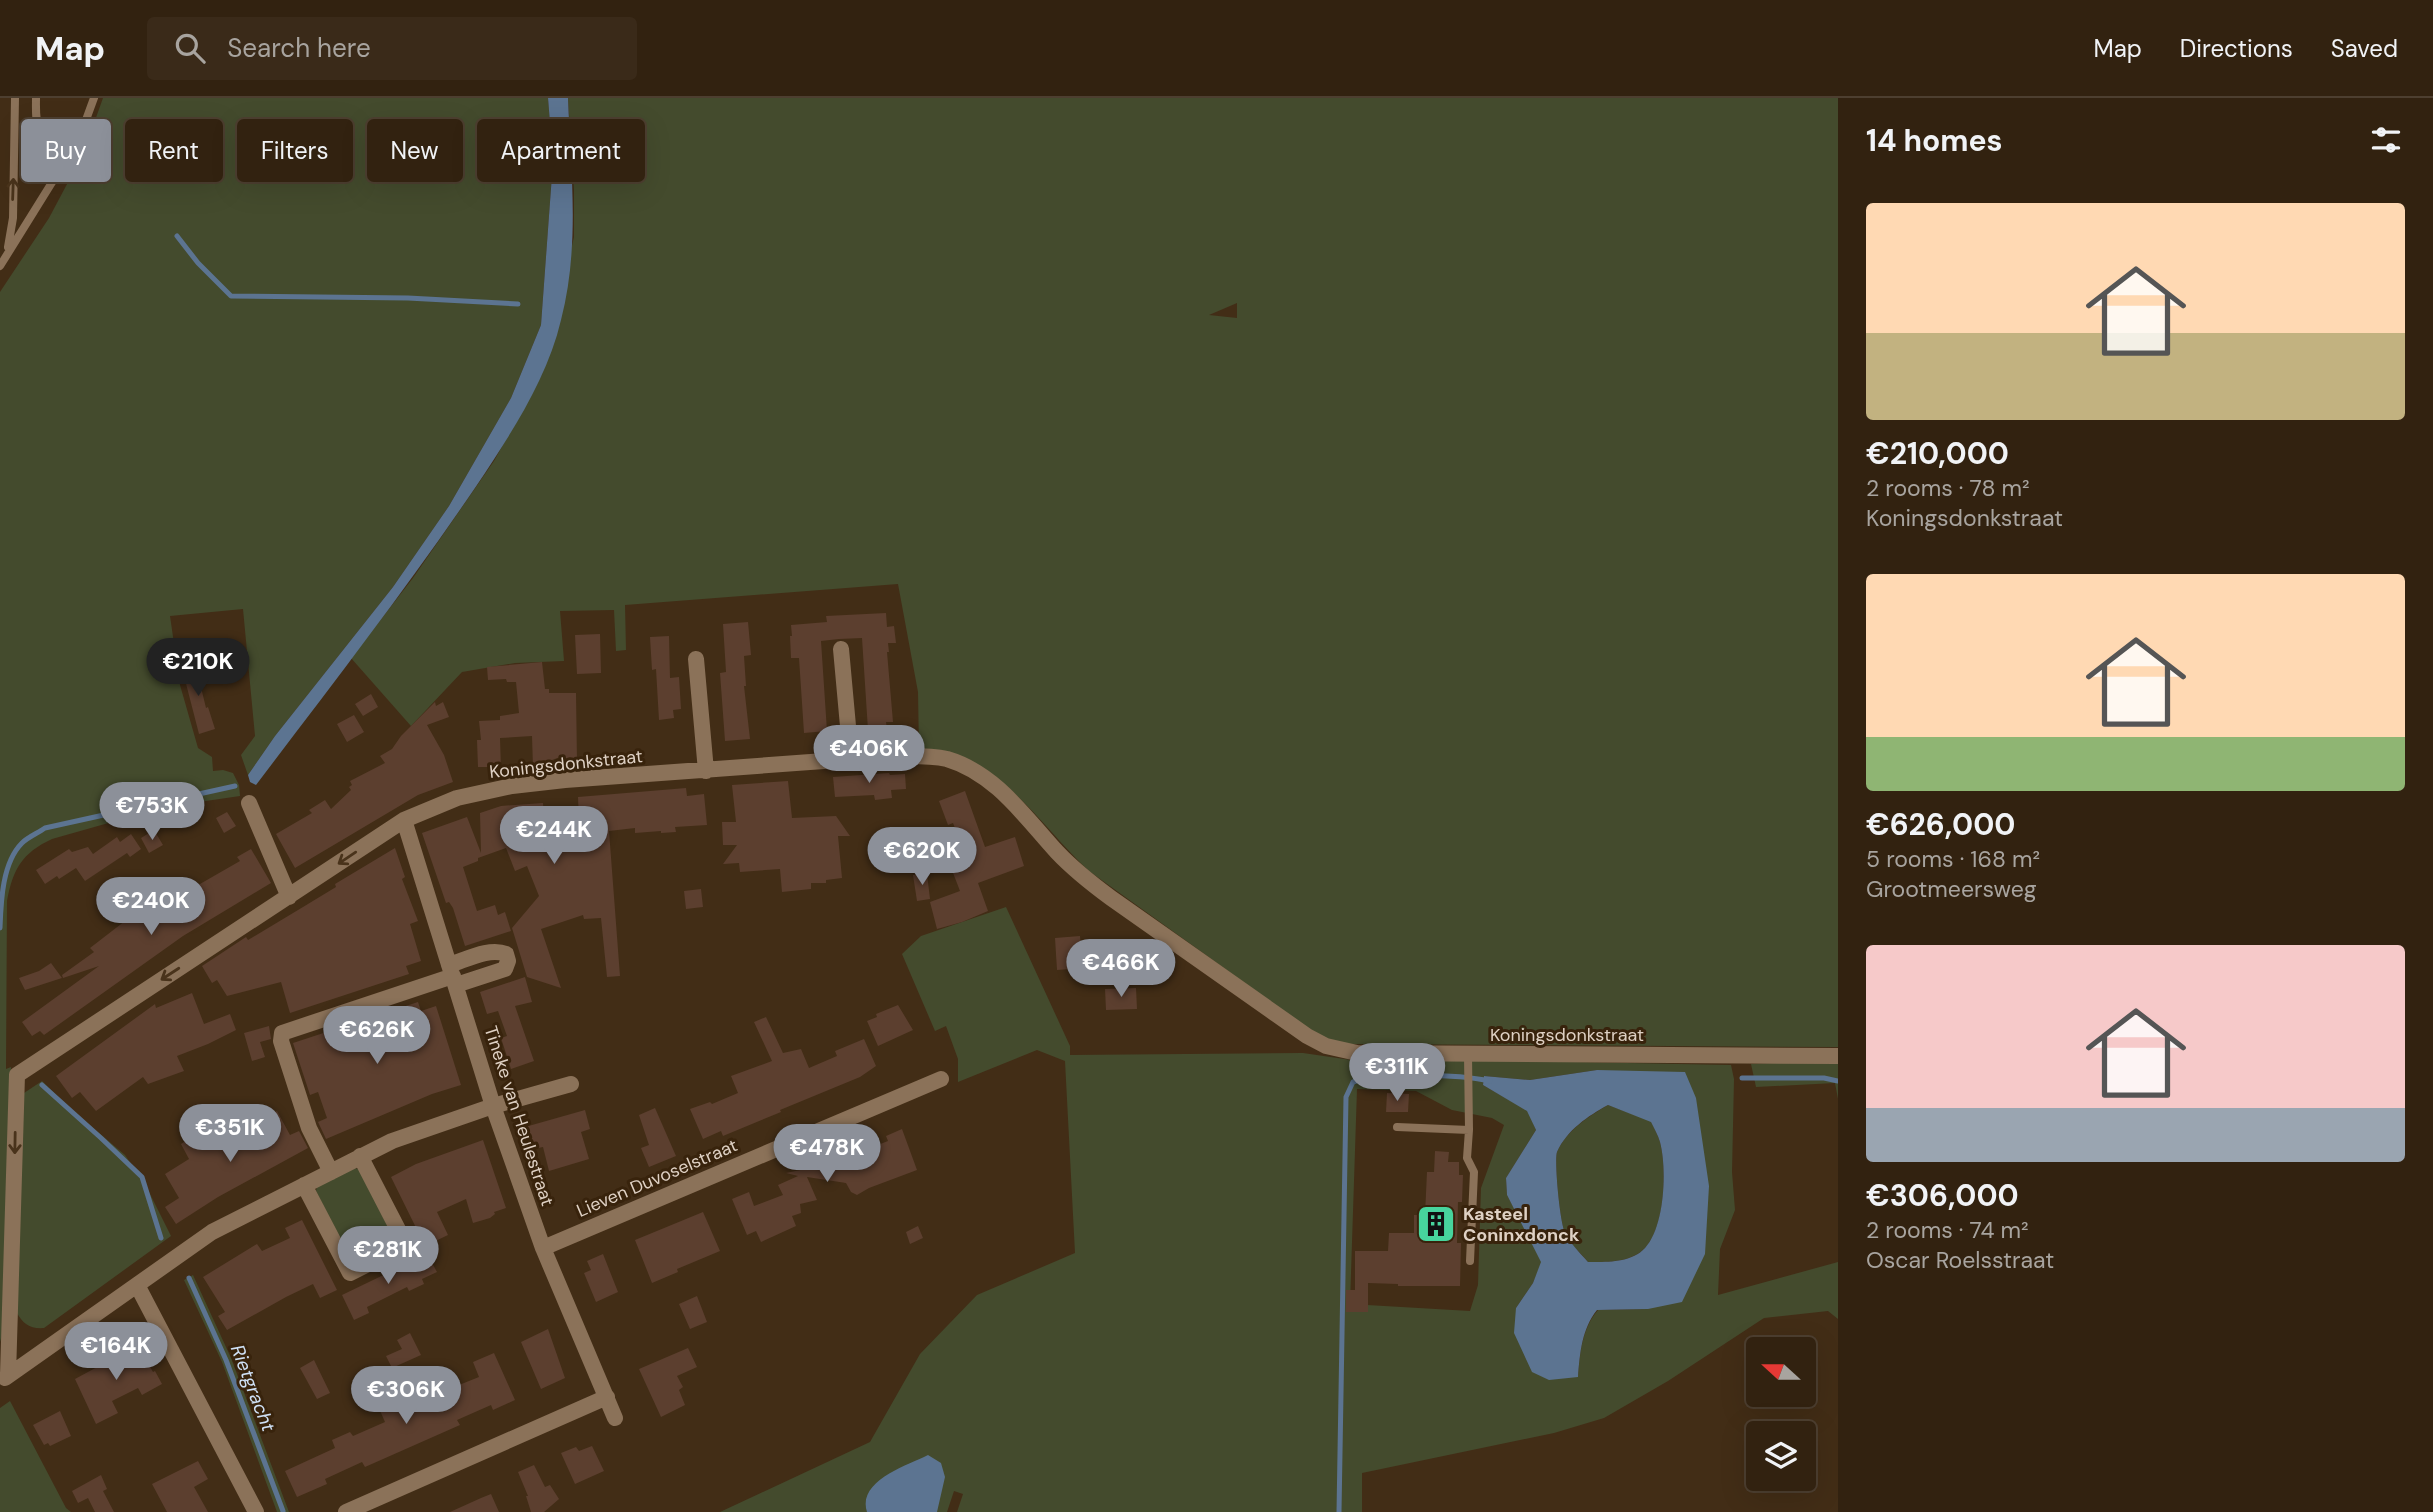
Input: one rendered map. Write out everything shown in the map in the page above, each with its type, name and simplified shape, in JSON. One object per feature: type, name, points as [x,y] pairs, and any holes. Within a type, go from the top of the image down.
[{"type":"street","points":[[841,649],[851,759]]},
{"type":"street","points":[[696,659],[706,771]]},
{"type":"street","name":"Koningsdonkstraat","points":[[4,1379],[17,1075],[404,820],[457,798],[512,786],[893,755],[946,759],[976,772],[1001,790],[1083,877],[1307,1036],[1326,1046],[1357,1053],[1469,1062],[1838,1056]]},
{"type":"street","points":[[250,803],[289,897]]},
{"type":"street","name":"Tineke van Heulestraat","points":[[404,820],[493,1106],[543,1248],[615,1418]]},
{"type":"street","points":[[331,1171],[309,1128],[281,1041],[282,1032],[453,975]]},
{"type":"street","name":"Lieven Duvoselstraat","points":[[543,1248],[941,1079]]},
{"type":"street","points":[[4,1379],[212,1232],[392,1141],[493,1106],[571,1084]]},
{"type":"street","points":[[304,1185],[350,1273],[406,1245],[360,1156]]},
{"type":"street","points":[[137,1285],[256,1512]]},
{"type":"street","points":[[346,1512],[607,1397]]},
{"type":"lane","points":[[5,256],[13,218],[15,98]]},
{"type":"lane","points":[[36,98],[37,119]]},
{"type":"lane","points":[[86,119],[94,98]]},
{"type":"lane","points":[[0,266],[53,182]]},
{"type":"lane","points":[[1469,1062],[1467,1158],[1474,1172],[1471,1261]]},
{"type":"lane","points":[[1397,1127],[1469,1130]]},
{"type":"green space","points":[[103,98],[548,98],[550,119],[477,119],[477,182],[551,182],[541,325],[511,398],[449,506],[393,587],[275,736],[248,775],[241,755],[255,736],[243,609],[170,616],[180,685],[198,748],[212,757],[213,771],[233,773],[239,785],[240,796],[165,807],[52,839],[33,850],[20,863],[7,901],[6,1069],[11,1067],[4,1327],[0,1342],[0,292],[49,218],[68,182],[111,182],[111,119],[96,119]]},
{"type":"green space","points":[[568,98],[1838,98],[1838,1047],[1342,1044],[1320,1037],[1089,871],[1026,804],[991,774],[951,753],[919,749],[918,692],[898,584],[625,605],[626,650],[616,651],[614,610],[560,611],[564,661],[515,663],[462,672],[411,726],[351,658],[413,578],[494,461],[542,374],[574,237],[573,182],[645,182],[645,119],[569,119]],"holes":[[[1237,303],[1237,318],[1209,315]]]},
{"type":"green space","points":[[1006,907],[1070,1046],[1070,1055],[1303,1053],[1358,1061],[1470,1060],[1731,1065],[1734,1079],[1732,1172],[1735,1210],[1720,1249],[1718,1295],[1838,1262],[1838,1319],[1828,1311],[1764,1318],[1668,1381],[1604,1418],[1554,1433],[1362,1473],[1362,1512],[957,1512],[963,1494],[954,1491],[947,1512],[720,1512],[870,1442],[920,1354],[977,1295],[1075,1253],[1065,1061],[1037,1050],[958,1082],[958,1059],[946,1026],[935,1031],[902,954],[921,936]],"holes":[[[1597,1070],[1696,1098],[1648,1309],[1598,1310],[1585,1333],[1578,1376],[1516,1308],[1533,1283],[1542,1262],[1507,1195],[1506,1178],[1536,1130],[1528,1111],[1483,1085],[1484,1076],[1530,1080]],[[1357,1089],[1416,1091],[1452,1110],[1492,1118],[1504,1125],[1481,1188],[1478,1285],[1470,1311],[1350,1304]]]},
{"type":"green space","points":[[1838,1060],[1838,1099],[1835,1083],[1756,1087],[1751,1064]]},
{"type":"green space","points":[[42,1081],[125,1155],[146,1186],[171,1236],[44,1328],[35,1328],[22,1320],[17,1313],[21,1095]]},
{"type":"green space","points":[[1608,1105],[1651,1121],[1662,1153],[1663,1197],[1657,1227],[1645,1248],[1625,1259],[1588,1262],[1569,1240],[1563,1227],[1556,1158],[1561,1144],[1572,1131]]},
{"type":"green space","points":[[355,1168],[361,1170],[394,1240],[390,1245],[353,1263],[316,1191],[317,1186]]},
{"type":"green space","points":[[193,1275],[231,1358],[289,1512],[277,1512],[222,1362],[184,1280]]},
{"type":"green space","points":[[10,1401],[66,1508],[71,1512],[0,1512],[0,1408]]},
{"type":"water","points":[[548,98],[568,98],[569,119],[550,119]]},
{"type":"water","points":[[551,182],[572,182],[571,265],[567,293],[555,342],[537,385],[477,485],[396,599],[256,785],[250,782],[248,775],[275,736],[393,587],[449,506],[511,398],[541,325]]},
{"type":"water","points":[[1597,1070],[1685,1072],[1696,1098],[1709,1186],[1705,1254],[1682,1302],[1648,1309],[1597,1310],[1585,1333],[1578,1377],[1549,1380],[1532,1372],[1514,1333],[1516,1308],[1533,1283],[1541,1262],[1507,1195],[1506,1178],[1536,1130],[1527,1111],[1483,1085],[1484,1076],[1530,1080]],"holes":[[[1608,1105],[1651,1122],[1660,1142],[1664,1181],[1660,1212],[1652,1238],[1645,1248],[1633,1257],[1618,1261],[1588,1262],[1570,1241],[1563,1227],[1559,1205],[1557,1152],[1566,1137],[1579,1124]]]},
{"type":"water","points":[[928,1455],[941,1463],[945,1477],[937,1512],[867,1512],[866,1501],[876,1483]]},
{"type":"building","points":[[886,613],[887,627],[894,626],[896,643],[888,643],[887,652],[893,722],[886,722],[887,729],[868,730],[862,638],[821,641],[827,731],[804,733],[799,658],[791,658],[791,625],[827,622],[826,616]]},
{"type":"building","points":[[748,622],[751,655],[744,656],[744,686],[750,739],[725,741],[720,673],[726,672],[723,624]]},
{"type":"building","points":[[600,634],[601,673],[577,674],[575,635]]},
{"type":"building","points":[[669,636],[670,678],[679,677],[681,709],[673,710],[674,718],[659,720],[656,669],[652,670],[650,637]]},
{"type":"building","points":[[542,662],[545,689],[549,689],[549,693],[576,693],[577,762],[563,763],[563,756],[533,767],[532,736],[500,738],[501,769],[488,771],[488,767],[478,767],[477,740],[481,740],[479,721],[500,720],[500,716],[519,713],[516,682],[507,682],[506,679],[488,680],[487,667]]},
{"type":"building","points":[[204,664],[208,676],[199,679],[206,708],[208,707],[215,729],[199,734],[183,672],[186,668]]},
{"type":"building","points":[[371,694],[378,707],[363,716],[355,704]]},
{"type":"building","points":[[435,702],[436,706],[443,702],[449,717],[427,725],[444,755],[453,782],[418,795],[295,868],[276,834],[312,813],[309,810],[325,800],[331,809],[351,790],[350,781],[385,763],[380,756],[392,749],[401,736]]},
{"type":"building","points":[[354,715],[364,732],[347,742],[337,724]]},
{"type":"building","points":[[905,774],[906,789],[891,790],[892,798],[875,800],[874,795],[835,797],[833,777]]},
{"type":"building","points":[[788,781],[792,818],[836,816],[850,836],[838,836],[842,878],[826,880],[826,883],[811,883],[811,889],[782,892],[780,869],[740,872],[739,863],[723,864],[737,845],[723,845],[722,822],[736,822],[732,785]]},
{"type":"building","points":[[686,788],[687,796],[704,794],[707,825],[675,827],[676,832],[661,833],[635,833],[635,828],[609,831],[620,976],[607,977],[601,918],[584,919],[583,915],[541,929],[561,988],[527,977],[512,928],[539,896],[527,866],[515,871],[506,848],[478,858],[478,861],[463,867],[477,911],[495,905],[498,915],[505,912],[511,931],[465,946],[453,908],[449,902],[446,903],[422,833],[467,817],[481,853],[480,813],[501,806],[543,803],[545,828],[579,821],[578,797]]},
{"type":"building","points":[[965,791],[985,847],[1015,837],[1024,866],[978,883],[988,911],[937,929],[930,902],[960,891],[950,865],[967,859],[953,823],[948,825],[939,801]]},
{"type":"building","points":[[227,812],[236,826],[224,833],[216,818]]},
{"type":"building","points":[[154,830],[163,845],[149,853],[141,838]]},
{"type":"building","points":[[131,834],[141,849],[130,857],[127,853],[85,881],[76,868],[45,884],[36,870],[69,849],[72,852],[88,847],[93,854],[117,837],[120,842]]},
{"type":"building","points":[[395,848],[405,877],[402,879],[418,921],[410,924],[421,961],[406,966],[409,974],[290,1013],[281,982],[227,996],[217,980],[212,983],[202,966],[246,937],[248,940],[336,887],[335,884]]},
{"type":"building","points":[[251,849],[271,883],[183,936],[44,1035],[40,1031],[32,1036],[22,1022],[99,966],[63,978],[62,975],[94,952],[90,948],[134,914],[136,918],[160,901],[157,897],[189,880],[193,888],[240,861],[237,857]]},
{"type":"building","points":[[927,874],[930,899],[917,901],[913,875]]},
{"type":"building","points":[[701,889],[703,907],[686,909],[684,891]]},
{"type":"building","points":[[1080,936],[1083,968],[1057,970],[1055,938]]},
{"type":"building","points":[[51,963],[62,978],[25,990],[19,978],[39,971]]},
{"type":"building","points":[[525,977],[532,1002],[515,1006],[534,1061],[511,1069],[501,1038],[507,1036],[498,1011],[487,1014],[480,992]]},
{"type":"building","points":[[1136,988],[1137,1009],[1106,1010],[1105,989]]},
{"type":"building","points":[[192,993],[204,1024],[230,1014],[236,1030],[177,1056],[184,1071],[148,1084],[143,1077],[96,1111],[80,1092],[72,1098],[56,1076],[155,1004],[156,1008]]},
{"type":"building","points":[[418,1002],[421,1011],[436,1006],[461,1085],[432,1094],[326,1139],[318,1122],[327,1118],[318,1092],[310,1095],[293,1043]]},
{"type":"building","points":[[898,1005],[913,1030],[878,1046],[867,1021]]},
{"type":"building","points":[[766,1017],[783,1053],[801,1049],[809,1068],[837,1056],[835,1051],[864,1039],[876,1066],[860,1077],[780,1110],[781,1112],[723,1136],[721,1131],[703,1139],[690,1109],[710,1102],[712,1104],[738,1093],[731,1076],[772,1061],[754,1022]]},
{"type":"building","points":[[269,1026],[271,1039],[260,1042],[265,1057],[252,1061],[244,1033]]},
{"type":"building","points":[[1387,1093],[1409,1094],[1408,1112],[1386,1112]]},
{"type":"building","points":[[655,1108],[676,1156],[649,1167],[641,1148],[649,1145],[639,1115]]},
{"type":"building","points":[[585,1110],[590,1129],[581,1132],[589,1159],[549,1171],[543,1147],[533,1149],[533,1145],[530,1146],[525,1127]]},
{"type":"building","points":[[277,1111],[290,1135],[299,1131],[308,1148],[218,1197],[176,1224],[165,1207],[179,1198],[165,1174],[189,1159],[181,1144],[196,1134],[205,1150]]},
{"type":"building","points":[[902,1129],[917,1170],[857,1195],[851,1192],[846,1183],[807,1177],[817,1200],[800,1204],[801,1213],[792,1216],[796,1226],[761,1242],[756,1231],[747,1235],[732,1199],[749,1192],[754,1206],[783,1195],[778,1185],[798,1176],[786,1173],[829,1164],[827,1160],[853,1149],[855,1154],[888,1141],[886,1136]]},
{"type":"building","points":[[483,1140],[506,1208],[494,1212],[490,1218],[473,1223],[466,1199],[437,1212],[448,1235],[425,1246],[391,1177],[416,1164]]},
{"type":"building","name":"Kasteel Coninxdonck","points":[[1435,1151],[1449,1152],[1448,1162],[1459,1162],[1459,1175],[1463,1175],[1462,1202],[1458,1202],[1460,1286],[1368,1283],[1368,1312],[1346,1312],[1346,1290],[1355,1290],[1355,1251],[1388,1251],[1389,1233],[1414,1233],[1414,1215],[1425,1215],[1427,1172],[1434,1172]]},
{"type":"building","points":[[703,1212],[720,1251],[652,1283],[635,1240]]},
{"type":"building","points":[[302,1220],[337,1290],[320,1298],[313,1284],[227,1330],[218,1316],[225,1312],[203,1277],[257,1244],[262,1251],[290,1238],[285,1228]]},
{"type":"building","points":[[918,1226],[923,1238],[910,1244],[906,1232]]},
{"type":"building","points":[[427,1254],[437,1272],[422,1279],[424,1284],[409,1291],[407,1287],[367,1307],[369,1313],[354,1320],[342,1295]]},
{"type":"building","points":[[603,1254],[618,1292],[596,1302],[584,1273],[591,1270],[587,1261]]},
{"type":"building","points":[[697,1296],[707,1322],[690,1329],[679,1304]]},
{"type":"building","points":[[548,1329],[565,1378],[541,1389],[521,1342]]},
{"type":"building","points":[[410,1333],[421,1355],[392,1368],[386,1356],[402,1349],[397,1340]]},
{"type":"building","points":[[138,1345],[162,1384],[142,1395],[138,1388],[112,1401],[118,1413],[96,1424],[75,1379]]},
{"type":"building","points":[[688,1348],[697,1367],[677,1376],[683,1387],[679,1390],[685,1405],[661,1417],[639,1369]]},
{"type":"building","points":[[494,1353],[515,1400],[493,1410],[491,1405],[457,1420],[460,1425],[365,1467],[362,1462],[325,1479],[327,1484],[297,1497],[285,1471],[335,1448],[332,1440],[350,1432],[353,1436],[385,1422],[378,1406],[404,1394],[409,1405],[479,1377],[473,1362]]},
{"type":"building","points":[[314,1360],[330,1393],[317,1399],[300,1368]]},
{"type":"building","points":[[60,1411],[71,1436],[50,1446],[48,1443],[44,1445],[33,1425]]},
{"type":"building","points":[[592,1446],[604,1471],[575,1484],[561,1453],[576,1447],[579,1451]]},
{"type":"building","points":[[198,1461],[208,1479],[194,1487],[208,1512],[167,1512],[152,1484]]},
{"type":"building","points":[[534,1465],[545,1487],[550,1485],[559,1499],[544,1512],[531,1512],[518,1472]]},
{"type":"building","points":[[101,1475],[107,1489],[103,1491],[114,1512],[95,1512],[88,1498],[78,1503],[72,1491]]},
{"type":"building","points":[[491,1494],[499,1512],[450,1512],[481,1498]]},
{"type":"waterway","points":[[177,236],[198,263],[231,296],[408,298],[518,304]]},
{"type":"waterway","points":[[0,928],[2,895],[10,861],[15,851],[30,837],[45,828],[235,786]]},
{"type":"waterway","points":[[1339,1512],[1346,1097],[1353,1082],[1383,1077],[1441,1076],[1490,1081]]},
{"type":"waterway","points":[[1742,1078],[1824,1078],[1838,1081]]},
{"type":"waterway","points":[[42,1085],[142,1177],[161,1238]]},
{"type":"waterway","name":"Rietgracht","points":[[189,1278],[226,1360],[283,1511]]},
{"type":"place","name":"Kasteel Coninxdonck","points":[[1436,1224]]}]
